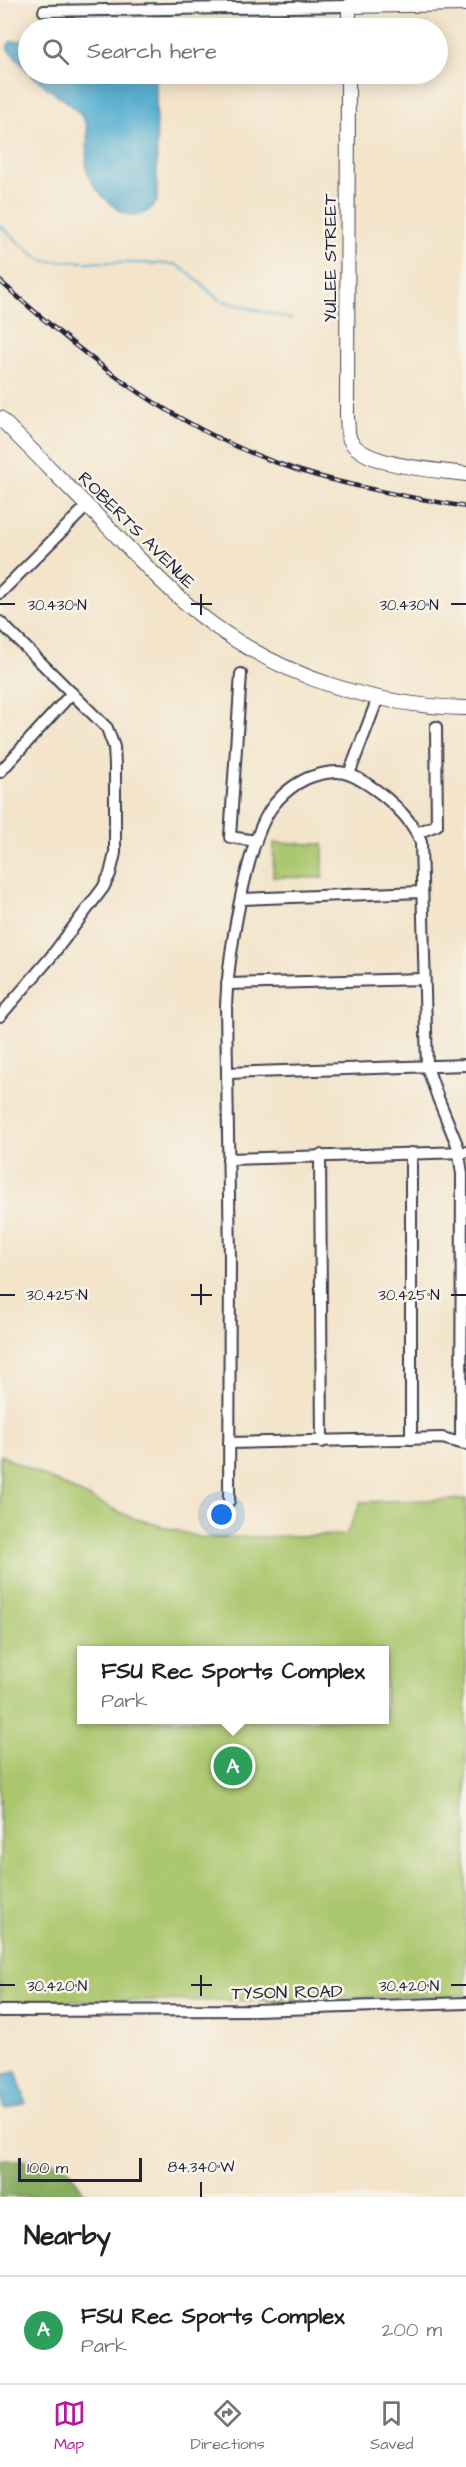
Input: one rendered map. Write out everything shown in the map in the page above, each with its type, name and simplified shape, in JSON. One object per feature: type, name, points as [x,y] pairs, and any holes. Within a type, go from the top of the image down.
[{"type":"street","points":[[44,11],[61,5],[349,6],[465,2]]},
{"type":"street","points":[[349,6],[349,18]]},
{"type":"street","name":"YULEE STREET","points":[[348,84],[347,417],[351,441],[363,454],[380,460],[466,474]]},
{"type":"street","name":"ROBERTS AVENUE","points":[[0,418],[185,602],[238,641],[272,661],[346,691],[418,706],[466,708]]},
{"type":"street","points":[[0,592],[87,507]]},
{"type":"street","points":[[0,622],[106,728],[114,747],[116,828],[114,864],[103,888],[50,958],[0,1016]]},
{"type":"street","points":[[241,674],[230,837],[256,841]]},
{"type":"street","points":[[0,772],[72,693]]},
{"type":"street","points":[[349,774],[378,698]]},
{"type":"street","points":[[417,833],[437,825],[436,727]]},
{"type":"street","points":[[229,1443],[442,1438],[464,1444],[463,1152],[427,1066],[422,855],[417,833],[411,823],[393,805],[363,781],[349,774],[332,771],[313,776],[290,789],[269,812],[256,841],[242,899],[227,984],[229,1501]]},
{"type":"street","points":[[242,899],[422,892]]},
{"type":"street","points":[[227,984],[424,979]]},
{"type":"street","points":[[227,1073],[466,1065]]},
{"type":"street","points":[[228,1159],[463,1152]]},
{"type":"street","points":[[411,1153],[411,1439]]},
{"type":"street","points":[[320,1155],[322,1442]]},
{"type":"street","name":"TYSON ROAD","points":[[0,2011],[255,2010],[466,2003]]},
{"type":"green space","points":[[274,843],[323,844],[323,878],[273,877]]},
{"type":"green space","points":[[0,1455],[130,1517],[202,1538],[346,1535],[361,1502],[466,1499],[466,1995],[0,2002]]},
{"type":"green space","points":[[0,2159],[51,2161],[69,2169],[87,2197],[0,2197]]},
{"type":"water","points":[[18,41],[18,60],[8,49],[8,44]]},
{"type":"water","points":[[43,84],[156,84],[157,201],[150,209],[135,215],[128,214],[113,205],[99,192],[87,170],[85,120],[70,104]]},
{"type":"water","points":[[16,2071],[26,2103],[6,2110],[0,2098],[0,2076]]},
{"type":"waterway","points":[[0,226],[33,254],[45,261],[175,264],[189,273],[219,300],[291,319]]},
{"type":"railway","points":[[0,281],[103,367],[138,392],[213,436],[297,470],[339,482],[466,507]]},
{"type":"place","name":"FSU Rec Sports Complex","points":[[233,1766]]}]
